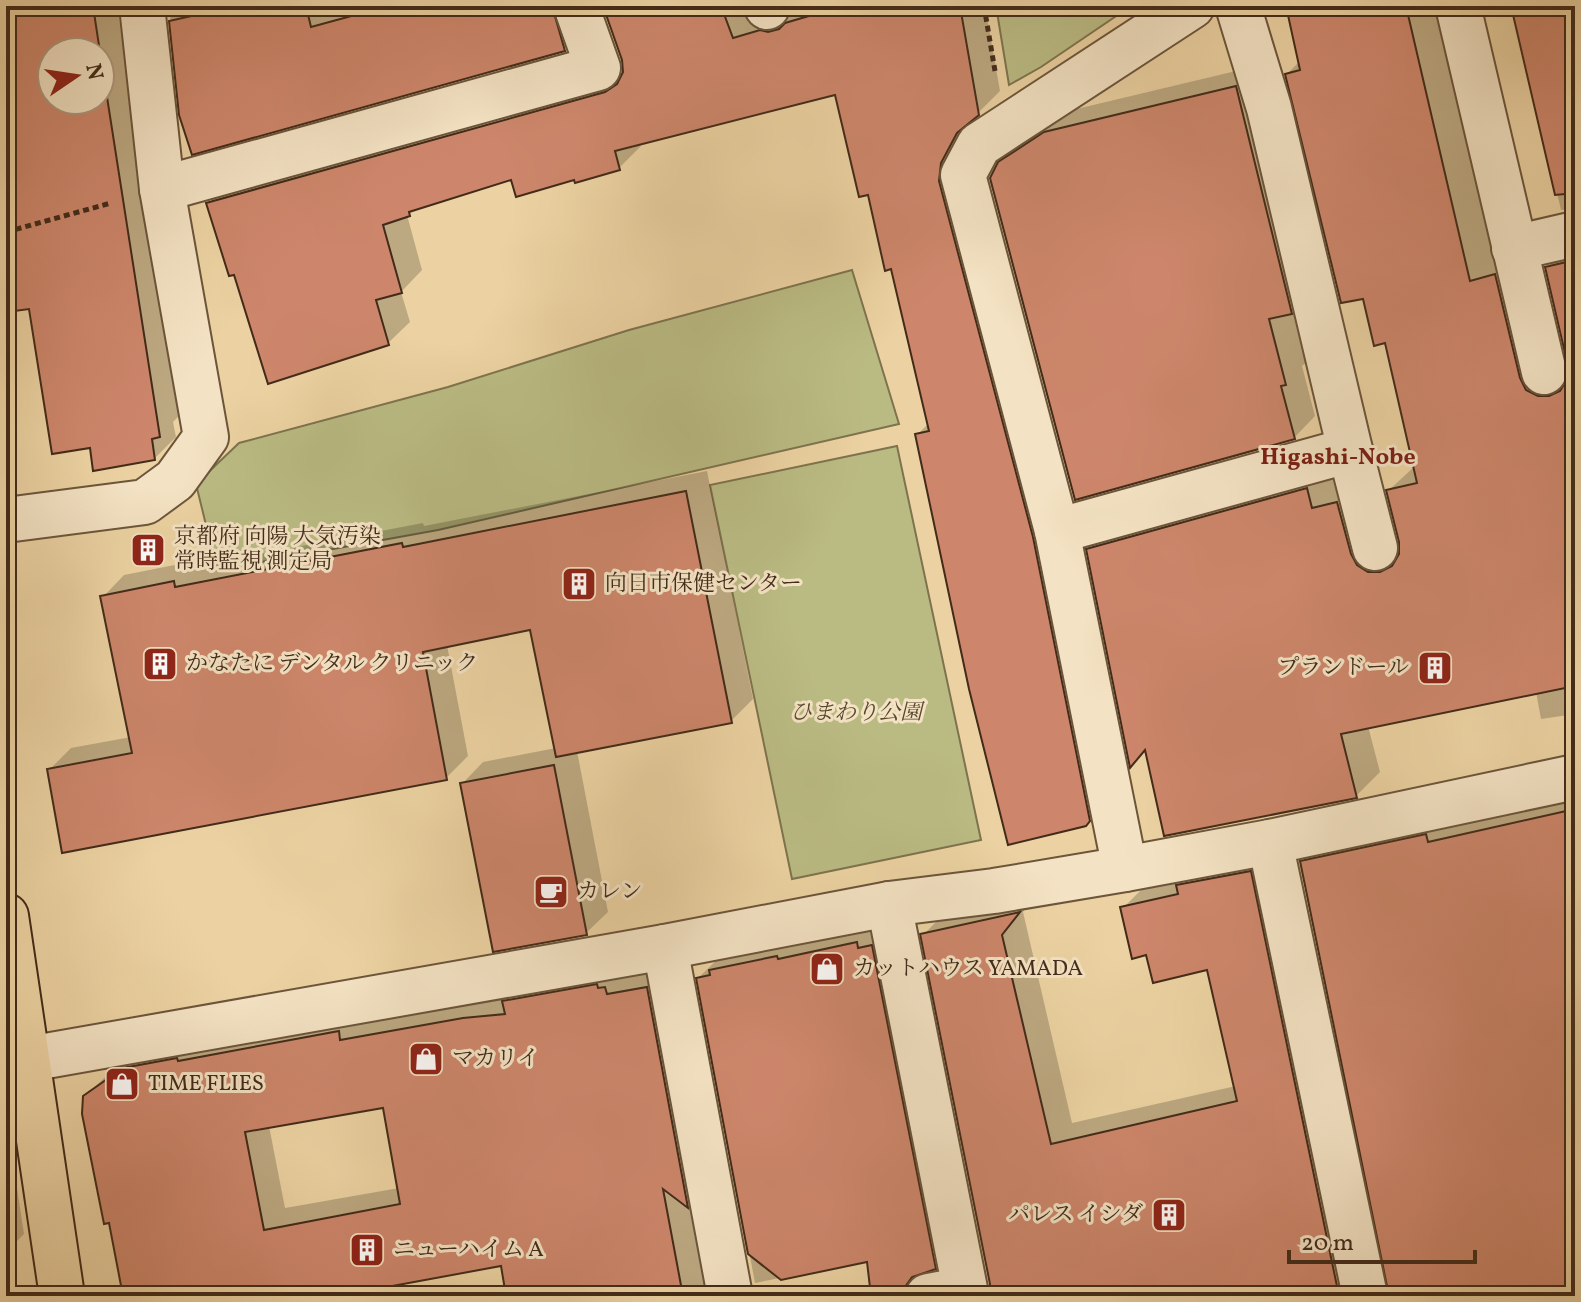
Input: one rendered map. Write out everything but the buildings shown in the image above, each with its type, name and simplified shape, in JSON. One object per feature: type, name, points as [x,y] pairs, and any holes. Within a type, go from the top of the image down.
[{"type":"main road","points":[[6,916],[17,1062],[62,1296]]},
{"type":"street","points":[[6,520],[145,502],[175,480],[206,437],[162,189],[142,6]]},
{"type":"street","points":[[162,189],[598,68],[576,6]]},
{"type":"street","points":[[1125,869],[1057,531],[963,175],[979,145],[1192,6]]},
{"type":"street","points":[[1238,6],[1269,108],[1375,548]]},
{"type":"street","points":[[1458,6],[1544,372]]},
{"type":"street","points":[[1514,248],[1575,234]]},
{"type":"street","points":[[1057,531],[1350,450]]},
{"type":"street","points":[[17,1062],[889,904],[994,891],[1125,869],[1270,842],[1575,777]]},
{"type":"street","points":[[1270,842],[1365,1296]]},
{"type":"street","points":[[889,904],[965,1289],[928,1296]]},
{"type":"street","points":[[665,947],[730,1296]]},
{"type":"path","points":[[984,6],[996,74]]},
{"type":"path","points":[[6,232],[162,189]]},
{"type":"green space","points":[[996,6],[1131,6],[1009,85]]},
{"type":"green space","points":[[852,270],[899,424],[438,530],[217,570],[196,484],[239,443],[448,387],[629,330]]},
{"type":"green space","name":"ひまわり公園","points":[[897,446],[981,840],[792,879],[710,485]]},
{"type":"place","name":"京都府 向陽 大気汚染 常時監視 測定局","points":[[148,550]]},
{"type":"place","name":"向日市保健センター","points":[[579,584]]},
{"type":"place","name":"かなたに デンタル クリニック","points":[[160,664]]},
{"type":"place","name":"プランドール","points":[[1435,668]]},
{"type":"place","name":"カレン","points":[[551,892]]},
{"type":"place","name":"カットハウス YAMADA","points":[[827,969]]},
{"type":"place","name":"マカリイ","points":[[426,1059]]},
{"type":"place","name":"TIME FLIES","points":[[122,1084]]},
{"type":"place","name":"パレス イシダ","points":[[1169,1215]]},
{"type":"place","name":"ニューハイム A","points":[[367,1250]]},
{"type":"district","name":"Higashi-Nobe","points":[[1338,458]]}]
